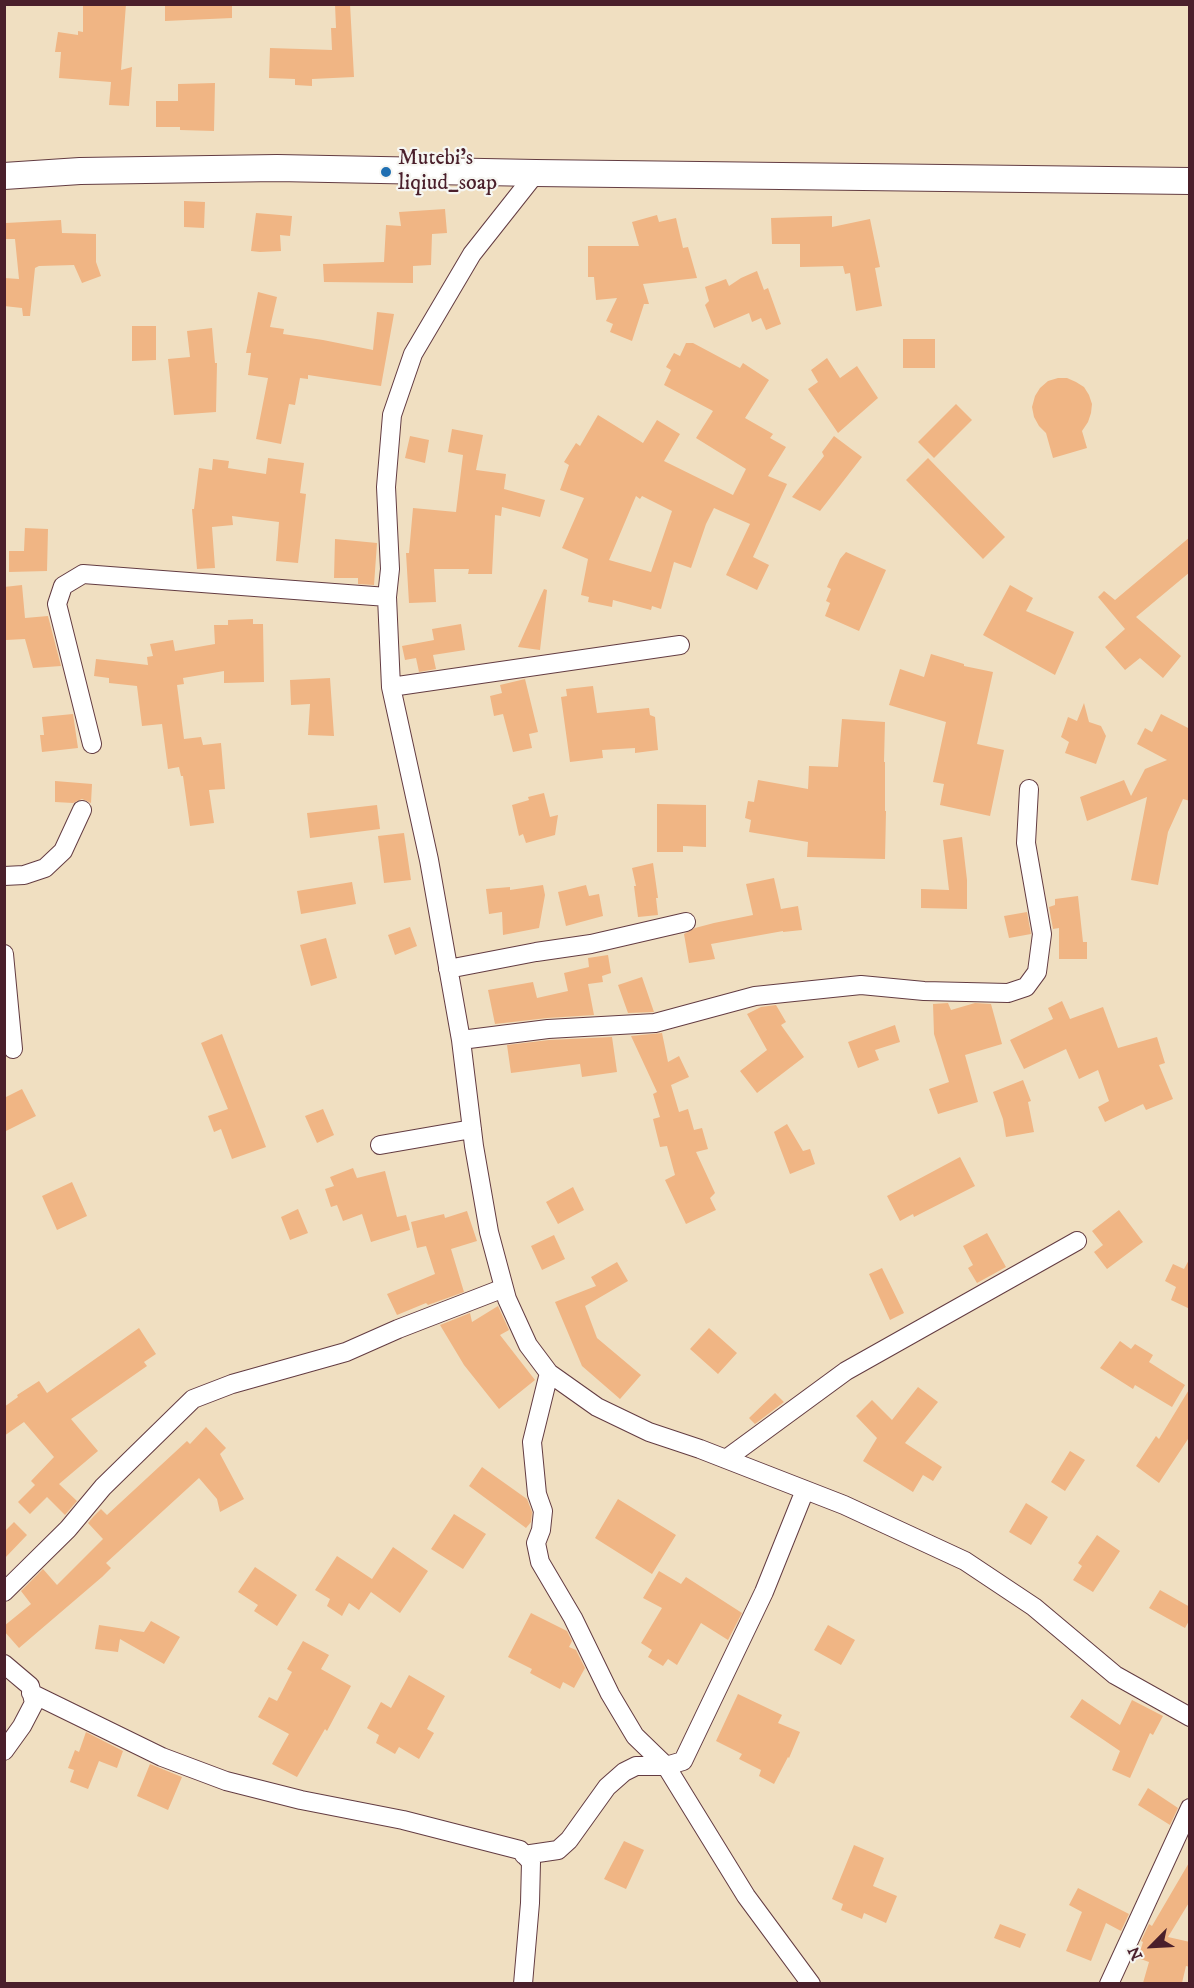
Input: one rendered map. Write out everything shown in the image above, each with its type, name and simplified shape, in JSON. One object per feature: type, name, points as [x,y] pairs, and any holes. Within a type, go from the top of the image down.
[{"type":"street","points":[[4,176],[80,171],[277,168],[1190,181]]},
{"type":"street","points":[[536,173],[472,254],[413,354],[392,415],[386,487],[390,569],[387,597],[391,687],[429,860],[460,1040],[489,1232],[507,1299],[528,1345],[549,1373],[597,1407],[649,1432],[844,1505],[964,1561],[1034,1607],[1115,1675],[1190,1717]]},
{"type":"street","points":[[92,744],[57,604],[63,586],[83,574],[387,597]]},
{"type":"street","points":[[391,687],[680,645]]},
{"type":"street","points":[[460,1040],[548,1029],[655,1023],[755,996],[849,986],[1008,993],[1026,987],[1037,972],[1041,933],[1026,843],[1029,789]]},
{"type":"street","points":[[4,876],[24,875],[45,868],[63,851],[82,810]]},
{"type":"street","points":[[448,969],[591,944],[686,922]]},
{"type":"street","points":[[4,954],[5,986],[13,1049]]},
{"type":"street","points":[[380,1145],[472,1129]]},
{"type":"street","points":[[726,1460],[846,1371],[1077,1241]]},
{"type":"street","points":[[4,1592],[68,1529],[103,1486],[193,1399],[232,1384],[346,1352],[504,1288]]},
{"type":"street","points":[[549,1373],[532,1442],[537,1494],[543,1511],[541,1530],[536,1543],[540,1562],[573,1618],[610,1694],[635,1736],[666,1766],[746,1896],[811,1983]]},
{"type":"street","points":[[524,1855],[558,1850],[569,1840],[607,1787],[624,1772],[636,1766],[666,1766],[683,1761],[764,1593],[804,1490]]},
{"type":"street","points":[[4,1664],[30,1686],[34,1703],[22,1726],[4,1751]]},
{"type":"street","points":[[32,1693],[162,1757],[226,1781],[301,1800],[403,1820],[520,1850],[531,1862],[523,1983]]},
{"type":"street","points":[[1109,1983],[1190,1808]]},
{"type":"building","points":[[83,4],[126,4],[121,70],[132,67],[129,106],[109,105],[111,82],[59,78],[61,52],[55,52],[58,32],[78,35],[78,31],[83,32]]},
{"type":"building","points":[[165,4],[232,4],[232,18],[165,21]]},
{"type":"building","points":[[335,4],[350,4],[354,77],[312,79],[312,86],[295,85],[295,79],[269,78],[270,48],[332,50],[331,28],[336,28]]},
{"type":"building","points":[[215,83],[214,131],[156,127],[156,101],[178,101],[178,84]]},
{"type":"building","points":[[184,201],[205,202],[204,228],[184,227]]},
{"type":"building","points":[[445,209],[447,233],[432,234],[431,265],[413,266],[413,283],[324,282],[323,264],[384,262],[386,225],[401,226],[399,212]]},
{"type":"building","points":[[256,213],[292,216],[290,236],[280,235],[281,251],[251,251]]},
{"type":"building","points":[[657,215],[659,222],[676,218],[683,248],[688,247],[697,278],[643,284],[649,304],[644,304],[632,341],[610,332],[613,324],[606,321],[617,298],[596,300],[594,277],[588,277],[588,246],[639,246],[632,222]]},
{"type":"building","points":[[832,216],[832,227],[870,219],[880,267],[875,268],[882,306],[856,311],[850,273],[845,274],[843,266],[800,267],[800,244],[772,244],[771,218]]},
{"type":"building","points":[[61,220],[62,233],[96,234],[96,262],[101,276],[82,283],[74,265],[35,268],[30,316],[23,316],[22,308],[4,306],[4,278],[19,279],[15,239],[6,239],[6,223]]},
{"type":"building","points":[[757,271],[764,290],[768,288],[781,324],[766,330],[761,318],[752,322],[749,313],[714,328],[705,305],[709,301],[705,287],[726,279],[729,286]]},
{"type":"building","points":[[258,292],[277,297],[270,327],[284,329],[283,334],[373,350],[377,312],[394,314],[381,386],[308,375],[308,379],[300,378],[295,405],[289,404],[281,444],[256,439],[268,378],[248,375],[251,353],[246,353]]},
{"type":"building","points":[[132,326],[156,326],[156,360],[132,361]]},
{"type":"building","points":[[212,328],[215,363],[217,363],[216,412],[174,415],[168,359],[190,357],[187,331]]},
{"type":"building","points":[[903,339],[935,339],[935,368],[903,368]]},
{"type":"building","points":[[686,343],[693,343],[740,368],[743,363],[769,380],[745,418],[773,434],[770,438],[786,447],[768,476],[787,484],[753,557],[769,565],[757,590],[726,575],[750,524],[714,508],[691,568],[674,562],[661,609],[652,606],[651,610],[613,600],[612,607],[588,602],[589,597],[581,595],[588,559],[562,548],[584,498],[560,490],[569,465],[564,462],[576,443],[580,446],[598,415],[643,443],[657,420],[680,434],[664,461],[733,495],[746,469],[696,438],[713,411],[664,385],[671,370],[666,367],[674,353],[680,356]],"holes":[[[636,496],[640,499],[642,496],[672,511],[651,572],[609,560]]]},
{"type":"building","points":[[827,358],[840,378],[857,366],[878,398],[838,433],[808,389],[818,382],[811,370]]},
{"type":"building","points":[[1067,378],[1084,387],[1092,404],[1088,422],[1082,431],[1087,448],[1053,458],[1046,433],[1034,417],[1032,407],[1040,388],[1048,381]]},
{"type":"building","points":[[956,404],[972,420],[934,458],[918,442]]},
{"type":"building","points":[[452,429],[483,435],[476,470],[506,474],[504,489],[545,500],[540,517],[502,507],[501,516],[495,515],[492,574],[468,574],[469,569],[434,569],[436,602],[409,603],[406,553],[409,553],[413,508],[456,512],[463,455],[448,452]]},
{"type":"building","points":[[410,436],[429,440],[425,463],[405,458]]},
{"type":"building","points":[[834,436],[862,457],[820,511],[792,497],[824,456],[822,452]]},
{"type":"building","points":[[268,458],[304,463],[300,493],[306,494],[298,563],[276,561],[279,522],[232,516],[233,525],[212,527],[215,568],[197,569],[192,509],[194,509],[199,468],[212,470],[213,459],[229,461],[228,468],[266,474]]},
{"type":"building","points":[[928,458],[1005,537],[983,559],[906,480]]},
{"type":"building","points":[[25,528],[48,529],[47,571],[9,572],[9,551],[24,551]]},
{"type":"building","points":[[1190,537],[1190,572],[1136,617],[1181,656],[1163,678],[1140,658],[1125,670],[1105,647],[1125,629],[1098,597],[1104,591],[1115,600]]},
{"type":"building","points":[[335,539],[377,543],[374,585],[358,584],[358,578],[334,578]]},
{"type":"building","points":[[846,552],[886,570],[859,631],[825,616],[830,603],[826,601],[831,589],[827,587],[840,559]]},
{"type":"building","points":[[22,585],[25,618],[48,616],[61,666],[33,668],[25,639],[6,640],[4,587]]},
{"type":"building","points":[[1010,585],[1033,598],[1026,611],[1074,632],[1055,675],[983,635]]},
{"type":"building","points":[[544,589],[547,590],[540,650],[518,647]]},
{"type":"building","points":[[253,619],[253,624],[263,624],[264,682],[224,683],[224,671],[183,678],[184,684],[177,685],[184,739],[201,737],[203,745],[221,743],[225,789],[209,790],[214,823],[190,826],[183,776],[181,776],[179,767],[168,769],[162,724],[142,726],[137,686],[109,683],[109,678],[94,676],[96,659],[148,665],[147,657],[153,656],[150,644],[173,640],[175,651],[215,644],[214,625],[228,625],[228,620]]},
{"type":"building","points":[[461,624],[465,650],[433,655],[436,669],[419,672],[416,658],[405,660],[402,646],[434,640],[432,629]]},
{"type":"building","points":[[931,654],[964,664],[964,666],[993,672],[977,744],[1004,750],[990,816],[940,805],[944,784],[933,782],[946,722],[889,705],[900,669],[924,677]]},
{"type":"building","points":[[330,678],[334,736],[308,735],[310,704],[291,705],[290,680]]},
{"type":"building","points":[[525,679],[538,732],[529,734],[532,748],[513,752],[503,714],[494,716],[490,696],[502,693],[500,685]]},
{"type":"building","points":[[593,686],[597,713],[649,708],[650,715],[655,717],[658,750],[635,753],[635,748],[602,750],[603,758],[570,762],[561,697],[567,696],[566,689]]},
{"type":"building","points":[[1084,703],[1089,722],[1101,726],[1106,736],[1096,764],[1065,753],[1069,742],[1061,737],[1068,717],[1077,721]]},
{"type":"building","points":[[73,714],[78,748],[42,752],[40,735],[44,735],[42,717]]},
{"type":"building","points":[[1161,714],[1190,729],[1190,801],[1183,799],[1168,832],[1158,885],[1131,880],[1147,797],[1087,821],[1080,797],[1124,780],[1131,796],[1145,769],[1167,760],[1137,744],[1145,728],[1152,732]]},
{"type":"building","points":[[842,719],[885,722],[885,859],[807,857],[808,842],[749,832],[751,820],[745,818],[748,801],[754,802],[758,780],[808,789],[809,766],[838,767]]},
{"type":"building","points":[[55,781],[92,784],[91,803],[82,799],[73,803],[55,802]]},
{"type":"building","points":[[544,793],[550,817],[558,815],[555,835],[526,843],[523,834],[519,836],[512,805],[529,800],[528,797]]},
{"type":"building","points":[[657,804],[706,805],[706,847],[683,846],[683,852],[657,852]]},
{"type":"building","points":[[377,805],[380,829],[310,838],[307,813]]},
{"type":"building","points":[[404,833],[411,880],[384,883],[378,836]]},
{"type":"building","points":[[962,837],[967,880],[967,909],[921,908],[921,889],[949,890],[943,840]]},
{"type":"building","points":[[653,863],[658,915],[638,917],[632,868]]},
{"type":"building","points":[[774,878],[781,909],[798,906],[802,930],[783,931],[711,944],[715,959],[689,963],[684,934],[695,928],[753,915],[746,884]]},
{"type":"building","points":[[352,882],[356,904],[301,914],[297,891]]},
{"type":"building","points":[[543,885],[545,895],[539,928],[503,935],[502,912],[489,914],[486,889],[510,887],[510,890]]},
{"type":"building","points":[[586,885],[589,896],[599,894],[603,916],[566,926],[558,892]]},
{"type":"building","points":[[1078,896],[1083,942],[1087,942],[1087,959],[1059,959],[1059,928],[1053,929],[1049,907],[1055,905],[1055,899]]},
{"type":"building","points":[[1027,912],[1031,934],[1009,938],[1004,916]]},
{"type":"building","points":[[410,927],[417,946],[395,955],[388,935]]},
{"type":"building","points":[[326,938],[337,978],[311,986],[300,945]]},
{"type":"building","points":[[608,955],[611,973],[602,976],[603,982],[588,984],[594,1015],[495,1024],[488,990],[533,982],[537,998],[568,991],[564,973],[589,967],[588,958]]},
{"type":"building","points":[[642,977],[654,1012],[628,1013],[618,985]]},
{"type":"building","points":[[1062,1001],[1070,1019],[1103,1007],[1118,1048],[1157,1037],[1165,1063],[1159,1065],[1173,1099],[1146,1110],[1143,1104],[1105,1122],[1098,1107],[1109,1101],[1098,1070],[1079,1079],[1066,1049],[1024,1069],[1010,1040],[1053,1019],[1048,1008]]},
{"type":"building","points":[[948,1003],[951,1010],[975,1003],[991,1004],[1002,1044],[965,1055],[978,1102],[938,1114],[929,1089],[949,1082],[934,1034],[933,1004]]},
{"type":"building","points":[[776,1005],[786,1022],[781,1025],[804,1057],[757,1093],[740,1071],[767,1050],[747,1014],[761,1007]]},
{"type":"building","points":[[895,1025],[900,1042],[875,1050],[879,1060],[858,1068],[848,1042]]},
{"type":"building","points":[[662,1033],[668,1062],[679,1056],[689,1077],[671,1085],[679,1112],[688,1109],[694,1130],[702,1128],[708,1149],[696,1152],[715,1193],[710,1198],[716,1210],[686,1224],[665,1180],[675,1175],[667,1146],[660,1147],[653,1119],[660,1117],[653,1094],[657,1092],[631,1036]]},
{"type":"building","points":[[222,1034],[266,1147],[232,1159],[221,1129],[214,1132],[208,1116],[228,1109],[201,1043]]},
{"type":"building","points":[[612,1037],[617,1072],[582,1077],[580,1064],[511,1073],[507,1045]]},
{"type":"building","points":[[1023,1080],[1031,1101],[1028,1102],[1034,1132],[1006,1137],[1003,1119],[993,1092]]},
{"type":"building","points":[[22,1089],[36,1116],[4,1132],[4,1098]]},
{"type":"building","points":[[323,1109],[334,1135],[317,1143],[305,1116]]},
{"type":"building","points":[[787,1124],[803,1151],[810,1149],[815,1164],[790,1174],[774,1132]]},
{"type":"building","points":[[960,1157],[975,1186],[914,1217],[913,1214],[900,1221],[887,1196]]},
{"type":"building","points":[[353,1168],[357,1178],[385,1171],[397,1217],[406,1215],[410,1230],[371,1242],[362,1214],[343,1221],[337,1205],[331,1207],[325,1189],[334,1186],[330,1177]]},
{"type":"building","points":[[72,1182],[87,1216],[57,1230],[42,1196]]},
{"type":"building","points":[[573,1187],[584,1210],[558,1224],[546,1202]]},
{"type":"building","points":[[298,1209],[308,1233],[290,1240],[281,1217]]},
{"type":"building","points":[[1119,1210],[1143,1242],[1107,1269],[1094,1252],[1103,1245],[1092,1231]]},
{"type":"building","points":[[467,1211],[477,1241],[451,1249],[464,1292],[428,1305],[426,1303],[397,1315],[387,1294],[435,1274],[426,1246],[417,1248],[411,1222],[444,1214],[445,1218]]},
{"type":"building","points":[[987,1233],[1006,1267],[977,1283],[968,1268],[973,1265],[963,1246]]},
{"type":"building","points":[[554,1235],[565,1259],[542,1270],[531,1246]]},
{"type":"building","points":[[1190,1258],[1190,1309],[1171,1300],[1176,1287],[1165,1281],[1173,1264],[1184,1269]]},
{"type":"building","points":[[617,1262],[628,1281],[585,1306],[597,1338],[641,1375],[620,1399],[582,1366],[555,1302],[596,1286],[591,1277]]},
{"type":"building","points":[[882,1268],[904,1313],[890,1320],[869,1274]]},
{"type":"building","points":[[498,1306],[509,1330],[500,1335],[535,1380],[499,1409],[464,1365],[440,1325],[470,1313],[472,1322]]},
{"type":"building","points":[[139,1328],[156,1354],[144,1362],[147,1366],[71,1419],[98,1451],[59,1484],[77,1501],[65,1515],[47,1497],[30,1514],[18,1502],[35,1485],[31,1481],[54,1457],[24,1422],[4,1436],[4,1407],[18,1397],[17,1395],[39,1381],[47,1393]]},
{"type":"building","points":[[709,1328],[737,1353],[718,1374],[690,1349]]},
{"type":"building","points":[[1120,1341],[1131,1349],[1135,1344],[1153,1355],[1149,1362],[1185,1385],[1172,1407],[1135,1385],[1133,1389],[1100,1368]]},
{"type":"building","points":[[918,1387],[938,1402],[905,1443],[942,1467],[933,1481],[923,1475],[913,1492],[863,1461],[877,1438],[856,1416],[872,1400],[892,1420]]},
{"type":"building","points":[[1190,1388],[1190,1436],[1159,1483],[1136,1466],[1156,1436],[1159,1439]]},
{"type":"building","points":[[775,1393],[784,1402],[755,1424],[749,1418]]},
{"type":"building","points":[[206,1427],[226,1448],[220,1454],[244,1499],[220,1512],[217,1499],[199,1478],[106,1563],[111,1568],[102,1577],[19,1648],[4,1631],[4,1626],[31,1604],[21,1591],[43,1569],[57,1585],[103,1539],[88,1523],[93,1517],[101,1509],[107,1515],[187,1441],[190,1444]]},
{"type":"building","points":[[1070,1451],[1085,1460],[1065,1491],[1051,1482]]},
{"type":"building","points":[[482,1467],[527,1499],[532,1512],[531,1522],[526,1528],[469,1486]]},
{"type":"building","points":[[618,1499],[676,1535],[652,1574],[595,1538]]},
{"type":"building","points":[[1026,1503],[1048,1517],[1031,1545],[1009,1532]]},
{"type":"building","points":[[454,1514],[486,1534],[463,1569],[431,1549]]},
{"type":"building","points":[[14,1522],[27,1535],[4,1559],[4,1532]]},
{"type":"building","points":[[1097,1535],[1120,1551],[1093,1592],[1073,1580],[1082,1566],[1078,1563]]},
{"type":"building","points":[[393,1547],[428,1571],[400,1613],[371,1592],[359,1610],[349,1603],[342,1616],[327,1606],[330,1599],[315,1590],[337,1556],[372,1579]]},
{"type":"building","points":[[255,1567],[297,1595],[277,1626],[254,1611],[258,1605],[238,1592]]},
{"type":"building","points":[[659,1571],[681,1584],[686,1577],[742,1613],[728,1640],[701,1623],[677,1665],[668,1659],[663,1666],[648,1657],[652,1650],[641,1643],[662,1608],[643,1598]]},
{"type":"building","points":[[1160,1590],[1190,1607],[1190,1619],[1185,1628],[1149,1608]]},
{"type":"building","points":[[531,1613],[567,1631],[572,1641],[569,1647],[576,1650],[585,1668],[574,1688],[563,1682],[560,1689],[530,1673],[532,1669],[508,1657]]},
{"type":"building","points":[[151,1621],[180,1637],[164,1664],[120,1639],[118,1652],[95,1649],[99,1625],[144,1632]]},
{"type":"building","points":[[828,1625],[855,1640],[841,1665],[814,1650]]},
{"type":"building","points":[[303,1641],[329,1655],[321,1669],[351,1686],[327,1731],[325,1729],[297,1777],[272,1764],[289,1734],[258,1717],[269,1697],[277,1701],[292,1672],[287,1669]]},
{"type":"building","points":[[409,1675],[445,1696],[427,1729],[434,1733],[419,1759],[399,1747],[395,1754],[376,1743],[379,1735],[367,1728],[381,1702],[391,1708]]},
{"type":"building","points":[[738,1694],[782,1715],[778,1723],[800,1732],[774,1784],[759,1776],[761,1770],[739,1759],[742,1754],[716,1741]]},
{"type":"building","points":[[1082,1699],[1120,1725],[1132,1700],[1163,1716],[1153,1735],[1150,1733],[1130,1778],[1112,1770],[1120,1751],[1070,1717]]},
{"type":"building","points":[[86,1732],[123,1751],[117,1768],[99,1761],[88,1789],[70,1782],[74,1770],[68,1768],[75,1750],[79,1752]]},
{"type":"building","points":[[150,1764],[182,1777],[168,1810],[137,1796]]},
{"type":"building","points":[[1148,1788],[1178,1808],[1170,1825],[1138,1805]]},
{"type":"building","points":[[624,1841],[644,1850],[626,1889],[604,1879]]},
{"type":"building","points":[[854,1845],[884,1858],[873,1886],[897,1896],[886,1923],[864,1913],[862,1919],[841,1910],[843,1904],[832,1899]]},
{"type":"building","points":[[1190,1861],[1190,1901],[1168,1937],[1190,1942],[1190,1967],[1186,1966],[1182,1983],[1143,1983],[1149,1962],[1138,1958],[1143,1942],[1141,1941],[1149,1924],[1152,1926]]},
{"type":"building","points":[[1078,1888],[1129,1914],[1121,1931],[1106,1923],[1091,1961],[1066,1951],[1082,1912],[1069,1905]]},
{"type":"building","points":[[1000,1924],[1026,1934],[1020,1948],[994,1938]]},
{"type":"place","name":"Mutebi's liqiud_soap","points":[[386,172]]}]
